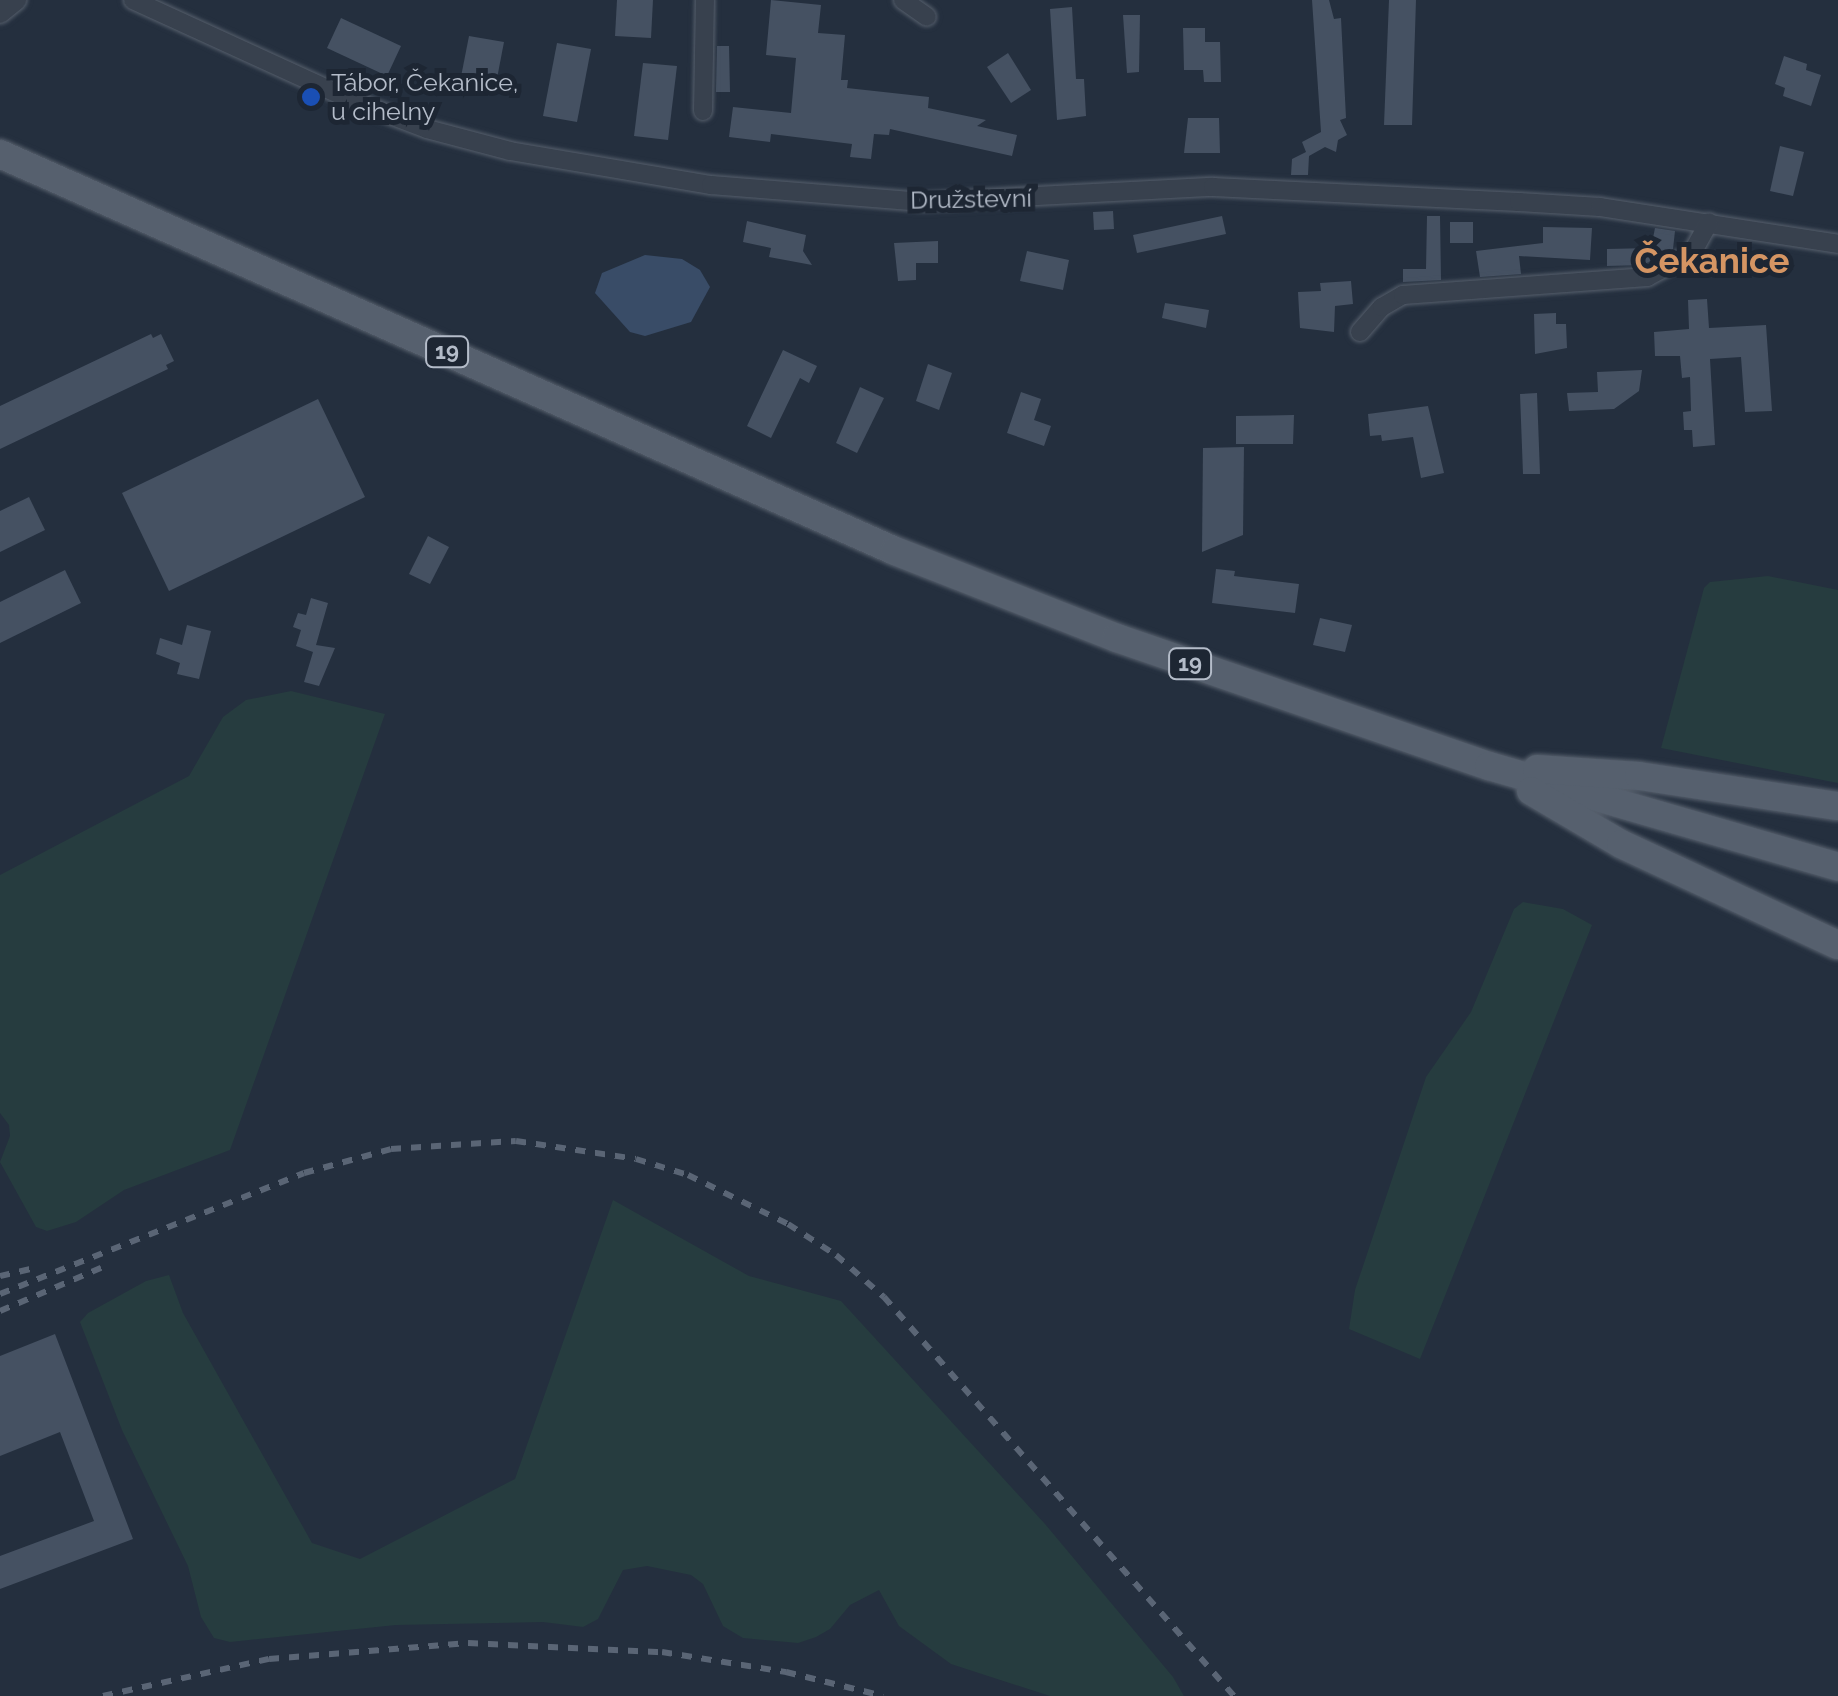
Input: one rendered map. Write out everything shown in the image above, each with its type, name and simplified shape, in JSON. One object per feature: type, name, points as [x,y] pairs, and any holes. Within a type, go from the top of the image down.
[{"type":"main road","name":"19","points":[[0,154],[895,551],[1135,645],[1489,766],[1838,867]]},
{"type":"main road","points":[[1489,766],[1640,776],[1838,806]]},
{"type":"main road","points":[[1489,766],[1622,844],[1838,945]]},
{"type":"street","points":[[0,13],[16,0]]},
{"type":"street","name":"Družstevní","points":[[133,0],[350,100],[428,129],[510,151],[711,186],[924,202],[1014,200],[1124,188],[1265,189],[1600,206],[1838,244]]},
{"type":"street","points":[[703,111],[704,0]]},
{"type":"street","points":[[903,0],[927,17],[928,0]]},
{"type":"street","points":[[1360,332],[1382,307],[1403,295],[1647,278],[1692,253],[1708,222]]},
{"type":"green space","points":[[1768,576],[1838,590],[1838,783],[1661,748],[1704,588],[1710,582]]},
{"type":"green space","points":[[291,691],[385,714],[230,1150],[124,1190],[76,1222],[47,1231],[36,1227],[0,1162],[10,1136],[9,1125],[0,1113],[0,875],[189,776],[223,717],[246,700]]},
{"type":"green space","points":[[1523,902],[1563,909],[1592,925],[1420,1359],[1349,1329],[1355,1290],[1426,1077],[1471,1012],[1514,909]]},
{"type":"green space","points":[[613,1200],[749,1276],[841,1301],[1045,1524],[1173,1677],[1184,1696],[1050,1696],[951,1664],[899,1626],[879,1590],[850,1605],[830,1629],[816,1637],[798,1643],[743,1638],[723,1626],[703,1584],[691,1575],[647,1566],[623,1570],[598,1619],[583,1627],[543,1622],[396,1625],[230,1642],[214,1638],[201,1617],[188,1566],[122,1430],[80,1322],[88,1313],[146,1281],[169,1275],[183,1313],[312,1543],[360,1559],[515,1479]]},
{"type":"water","points":[[645,255],[682,259],[700,270],[710,287],[691,322],[645,336],[630,332],[595,293],[602,273]]},
{"type":"building","points":[[617,0],[653,0],[651,38],[615,36]]},
{"type":"building","points":[[771,0],[821,5],[818,33],[845,35],[841,80],[848,80],[847,88],[929,97],[928,108],[986,120],[977,126],[1017,135],[1012,156],[890,129],[889,135],[874,134],[871,159],[850,157],[852,144],[771,134],[770,142],[729,137],[733,107],[791,113],[796,58],[766,55]]},
{"type":"building","points":[[1312,0],[1329,0],[1334,19],[1341,18],[1346,118],[1340,120],[1347,135],[1338,140],[1336,152],[1325,147],[1309,156],[1308,175],[1291,175],[1292,159],[1306,152],[1302,142],[1321,132]]},
{"type":"building","points":[[1389,0],[1416,0],[1412,125],[1384,125]]},
{"type":"building","points":[[1072,7],[1076,79],[1084,79],[1086,116],[1057,120],[1050,9]]},
{"type":"building","points":[[1123,15],[1140,15],[1139,72],[1127,73]]},
{"type":"building","points":[[341,18],[401,46],[387,76],[327,48]]},
{"type":"building","points":[[1183,28],[1205,28],[1205,42],[1220,42],[1221,82],[1204,82],[1203,70],[1184,70]]},
{"type":"building","points":[[469,36],[504,42],[494,94],[459,87]]},
{"type":"building","points":[[557,43],[591,49],[577,122],[543,116]]},
{"type":"building","points":[[717,46],[729,46],[730,92],[716,92]]},
{"type":"building","points":[[1008,53],[1031,90],[1011,103],[987,67]]},
{"type":"building","points":[[1784,56],[1807,64],[1806,70],[1821,75],[1811,106],[1783,96],[1785,88],[1775,84]]},
{"type":"building","points":[[643,63],[677,66],[668,140],[634,136]]},
{"type":"building","points":[[1188,118],[1219,118],[1220,153],[1184,153]]},
{"type":"building","points":[[1780,146],[1804,152],[1793,196],[1770,191]]},
{"type":"building","points":[[1113,211],[1114,229],[1094,230],[1093,212]]},
{"type":"building","points":[[1222,216],[1226,234],[1137,253],[1133,235]]},
{"type":"building","points":[[1427,216],[1440,216],[1441,280],[1403,282],[1403,269],[1426,269]]},
{"type":"building","points":[[747,221],[806,235],[803,251],[812,265],[769,257],[771,248],[743,242]]},
{"type":"building","points":[[1450,222],[1473,222],[1473,243],[1450,243]]},
{"type":"building","points":[[1543,227],[1592,228],[1590,260],[1519,256],[1521,274],[1480,277],[1476,251],[1543,243]]},
{"type":"building","points":[[1655,228],[1675,231],[1673,249],[1643,265],[1607,266],[1607,249],[1651,248]]},
{"type":"building","points":[[938,241],[938,263],[916,263],[916,280],[898,281],[894,243]]},
{"type":"building","points":[[1027,251],[1069,260],[1063,290],[1020,281]]},
{"type":"building","points":[[1351,281],[1353,304],[1335,306],[1334,332],[1300,328],[1298,292],[1321,291],[1320,283]]},
{"type":"building","points":[[1707,299],[1709,328],[1766,325],[1772,411],[1745,412],[1741,357],[1710,359],[1715,445],[1693,447],[1692,430],[1684,430],[1683,412],[1691,411],[1690,377],[1682,378],[1680,356],[1655,356],[1654,332],[1689,329],[1688,300]]},
{"type":"building","points":[[1165,303],[1209,310],[1206,328],[1162,318]]},
{"type":"building","points":[[1556,313],[1556,324],[1566,324],[1567,348],[1535,354],[1534,314]]},
{"type":"building","points":[[151,334],[153,338],[161,334],[174,361],[166,365],[168,369],[0,449],[0,406]]},
{"type":"building","points":[[783,350],[817,366],[809,383],[800,378],[771,438],[747,426]]},
{"type":"building","points":[[928,364],[952,373],[939,410],[916,401]]},
{"type":"building","points":[[1642,370],[1639,391],[1614,409],[1569,411],[1567,393],[1598,392],[1597,372]]},
{"type":"building","points":[[860,387],[884,398],[857,453],[836,443]]},
{"type":"building","points":[[1021,392],[1041,399],[1034,420],[1051,426],[1044,446],[1007,433]]},
{"type":"building","points":[[1537,393],[1540,474],[1523,474],[1520,394]]},
{"type":"building","points":[[318,399],[365,497],[169,591],[122,493]]},
{"type":"building","points":[[1428,406],[1444,473],[1421,478],[1413,437],[1382,441],[1381,435],[1370,436],[1368,414]]},
{"type":"building","points":[[1294,415],[1293,444],[1236,444],[1236,416]]},
{"type":"building","points":[[1244,447],[1243,535],[1202,552],[1203,448]]},
{"type":"building","points":[[29,497],[45,530],[0,552],[0,511]]},
{"type":"building","points":[[428,536],[449,547],[430,584],[409,574]]},
{"type":"building","points":[[1216,569],[1235,571],[1234,576],[1299,584],[1295,613],[1212,603]]},
{"type":"building","points":[[65,570],[81,603],[0,643],[0,602]]},
{"type":"building","points":[[311,598],[328,603],[316,645],[335,648],[319,686],[304,682],[313,652],[296,646],[301,630],[293,627],[298,613],[306,615]]},
{"type":"building","points":[[1320,618],[1352,625],[1345,652],[1313,645]]},
{"type":"building","points":[[187,625],[211,631],[199,679],[177,674],[180,663],[156,654],[160,638],[182,645]]},
{"type":"building","points":[[55,1334],[133,1539],[0,1589],[0,1556],[94,1521],[60,1432],[0,1456],[0,1356]]},
{"type":"railway","points":[[0,1294],[304,1173],[391,1149],[516,1141],[636,1159],[688,1175],[788,1224],[836,1255],[884,1297],[1234,1696]]},
{"type":"railway","points":[[0,1276],[38,1267]]},
{"type":"railway","points":[[0,1311],[101,1268]]},
{"type":"railway","points":[[103,1696],[269,1659],[468,1643],[662,1652],[786,1672],[883,1696]]},
{"type":"place","name":"Tábor, Čekanice, u cihelny","points":[[311,97]]},
{"type":"district","name":"Čekanice","points":[[1712,261]]}]
